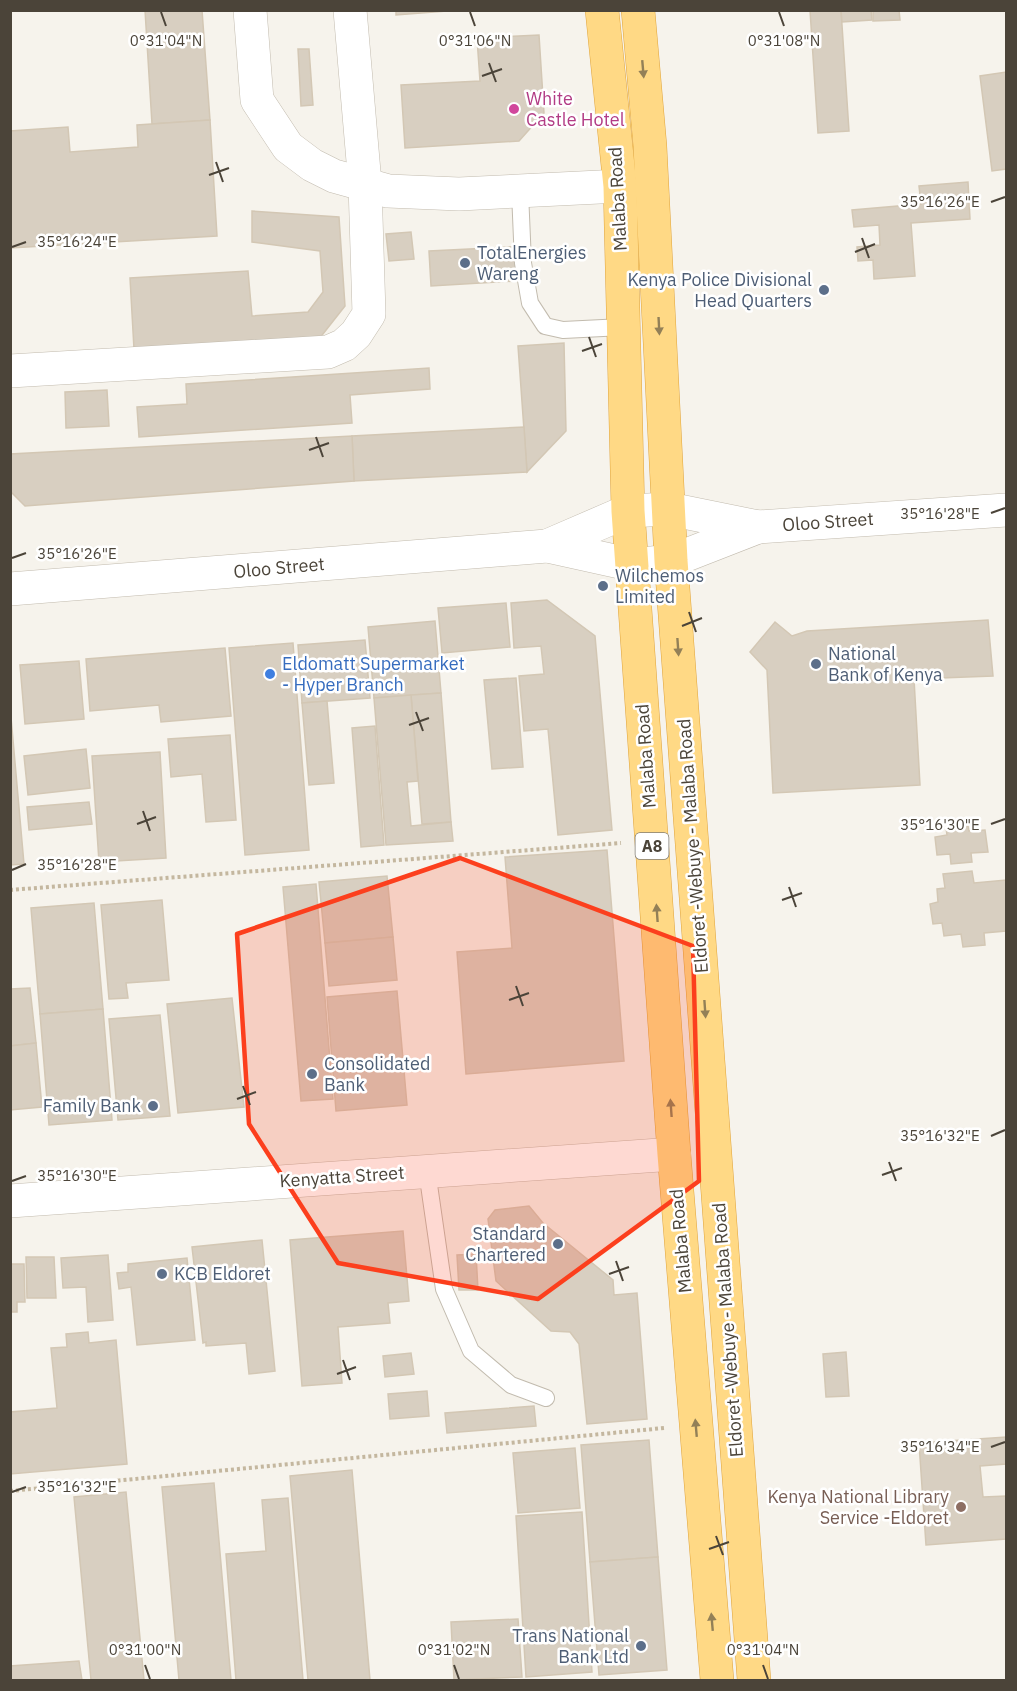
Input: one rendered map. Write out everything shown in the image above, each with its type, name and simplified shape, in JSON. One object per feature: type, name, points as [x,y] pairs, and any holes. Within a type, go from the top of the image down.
[{"type":"highway","name":"Malaba Road","points":[[602,10],[620,186],[628,511],[674,1154],[717,1680]]},
{"type":"highway","name":"Eldoret -Webuye - Malaba Road","points":[[638,10],[650,147],[671,561],[754,1680]]},
{"type":"street","points":[[250,10],[257,100],[288,147],[312,165],[334,176],[388,190],[459,194],[620,186]]},
{"type":"street","points":[[10,371],[328,352],[344,345],[356,334],[369,314],[364,184],[351,10]]},
{"type":"street","name":"Oloo Street","points":[[547,546],[628,511],[669,509],[758,527],[1006,510]]},
{"type":"street","name":"Oloo Street","points":[[10,589],[547,546],[633,565],[671,561],[758,527]]},
{"type":"street","name":"Kenyatta Street","points":[[10,1201],[674,1154]]},
{"type":"lane","points":[[520,192],[523,263],[530,303],[545,326],[563,330],[623,327]]},
{"type":"lane","points":[[427,1171],[444,1289],[471,1352],[511,1385],[546,1398]]},
{"type":"path","points":[[10,890],[652,841]]},
{"type":"path","points":[[10,1491],[696,1425]]},
{"type":"highlighted area","points":[[460,858],[693,946],[699,1181],[538,1299],[338,1263],[249,1124],[237,934]]},
{"type":"building","points":[[145,10],[202,10],[210,120],[152,124]]},
{"type":"building","points":[[396,10],[460,10],[396,15]]},
{"type":"building","points":[[810,10],[841,10],[849,131],[818,133]]},
{"type":"building","points":[[841,10],[871,10],[872,20],[842,22]]},
{"type":"building","points":[[873,10],[899,10],[900,20],[873,21]]},
{"type":"building","points":[[539,35],[544,113],[519,141],[405,148],[401,85],[480,81],[477,38]]},
{"type":"building","points":[[298,49],[309,49],[313,105],[301,106]]},
{"type":"building","points":[[1006,72],[1006,169],[992,171],[980,76]]},
{"type":"building","points":[[210,120],[217,236],[10,248],[10,131],[68,127],[70,152],[138,147],[137,125]]},
{"type":"building","points":[[968,182],[970,219],[911,223],[915,276],[874,279],[873,260],[858,261],[857,247],[880,245],[879,225],[854,227],[852,210],[921,204],[919,186]]},
{"type":"building","points":[[252,211],[339,217],[345,306],[319,339],[134,349],[130,278],[248,271],[252,316],[308,312],[323,292],[320,251],[252,242]]},
{"type":"building","points":[[411,232],[414,259],[389,261],[386,234]]},
{"type":"building","points":[[530,246],[532,280],[431,286],[429,251]]},
{"type":"building","points":[[564,343],[566,431],[527,472],[518,346]]},
{"type":"building","points":[[429,368],[430,389],[350,395],[352,423],[139,437],[137,407],[187,404],[186,384]]},
{"type":"building","points":[[107,390],[109,426],[66,428],[65,392]]},
{"type":"building","points":[[524,427],[527,472],[354,481],[352,436]]},
{"type":"building","points":[[352,436],[354,481],[25,506],[10,491],[10,454]]},
{"type":"building","points":[[547,600],[595,636],[612,830],[558,835],[548,729],[524,731],[519,676],[544,674],[541,646],[514,648],[511,603]]},
{"type":"building","points":[[506,603],[510,647],[442,653],[438,608]]},
{"type":"building","points":[[988,620],[993,676],[914,679],[920,785],[773,793],[767,670],[750,652],[775,622],[792,636],[807,631]]},
{"type":"building","points":[[435,621],[441,693],[374,698],[368,627]]},
{"type":"building","points":[[365,640],[370,698],[302,703],[298,645]]},
{"type":"building","points":[[293,643],[309,850],[245,855],[229,648]]},
{"type":"building","points":[[225,648],[231,716],[161,722],[159,705],[90,711],[86,659]]},
{"type":"building","points":[[79,661],[84,719],[25,724],[20,665]]},
{"type":"building","points":[[516,678],[523,767],[492,769],[484,680]]},
{"type":"building","points":[[441,693],[451,822],[422,824],[411,695]]},
{"type":"building","points":[[411,695],[418,781],[407,782],[411,826],[451,822],[453,841],[386,845],[374,698]]},
{"type":"building","points":[[327,701],[334,783],[309,785],[302,703]]},
{"type":"building","points":[[10,706],[24,864],[10,865]]},
{"type":"building","points":[[375,726],[384,845],[361,847],[352,728]]},
{"type":"building","points":[[230,735],[236,820],[206,822],[202,774],[171,777],[168,739]]},
{"type":"building","points":[[86,749],[90,788],[28,795],[24,756]]},
{"type":"building","points":[[160,752],[166,858],[99,862],[92,756]]},
{"type":"building","points":[[89,802],[92,824],[29,830],[27,807]]},
{"type":"building","points":[[968,826],[969,831],[985,830],[988,852],[971,853],[972,862],[951,864],[950,854],[937,855],[935,837],[947,835],[946,828]]},
{"type":"building","points":[[607,850],[624,1061],[466,1074],[457,952],[512,948],[505,857]]},
{"type":"building","points":[[972,871],[974,883],[1006,880],[1006,931],[984,933],[985,945],[963,947],[961,934],[944,936],[942,923],[933,924],[930,904],[938,902],[937,889],[945,888],[943,874]]},
{"type":"building","points":[[387,876],[393,937],[325,943],[319,882]]},
{"type":"building","points":[[316,884],[333,1099],[301,1101],[283,887]]},
{"type":"building","points":[[162,900],[169,980],[126,983],[128,998],[109,999],[101,905]]},
{"type":"building","points":[[94,903],[103,1009],[40,1014],[31,908]]},
{"type":"building","points":[[393,937],[397,980],[329,986],[325,943]]},
{"type":"building","points":[[30,988],[36,1043],[10,1046],[10,989]]},
{"type":"building","points":[[397,991],[407,1105],[336,1111],[327,997]]},
{"type":"building","points":[[232,998],[244,1107],[178,1113],[167,1004]]},
{"type":"building","points":[[103,1009],[112,1120],[49,1125],[40,1014]]},
{"type":"building","points":[[160,1015],[170,1116],[118,1120],[109,1019]]},
{"type":"building","points":[[36,1043],[42,1107],[10,1110],[10,1046]]},
{"type":"building","points":[[529,1206],[543,1223],[613,1280],[614,1295],[637,1293],[647,1419],[587,1424],[579,1344],[570,1332],[551,1331],[496,1281],[488,1219],[495,1210]]},
{"type":"building","points":[[403,1231],[409,1301],[388,1303],[390,1323],[338,1327],[342,1383],[302,1386],[290,1240]]},
{"type":"building","points":[[262,1240],[275,1371],[249,1374],[246,1343],[206,1346],[206,1342],[203,1343],[192,1247]]},
{"type":"building","points":[[476,1254],[478,1290],[459,1290],[457,1255]]},
{"type":"building","points":[[108,1255],[113,1320],[88,1322],[86,1287],[63,1288],[61,1258]]},
{"type":"building","points":[[26,1257],[54,1257],[56,1298],[27,1298]]},
{"type":"building","points":[[187,1258],[195,1340],[137,1345],[131,1287],[119,1289],[117,1273],[128,1272],[128,1264]]},
{"type":"building","points":[[10,1264],[24,1264],[25,1302],[17,1302],[17,1312],[10,1312]]},
{"type":"building","points":[[88,1332],[89,1343],[116,1340],[127,1464],[10,1474],[10,1412],[57,1408],[51,1348],[67,1347],[66,1334]]},
{"type":"building","points":[[846,1352],[849,1396],[826,1397],[823,1354]]},
{"type":"building","points":[[411,1353],[414,1374],[385,1377],[383,1356]]},
{"type":"building","points":[[427,1391],[429,1416],[390,1419],[388,1394]]},
{"type":"building","points":[[534,1406],[536,1426],[447,1433],[445,1413]]},
{"type":"building","points":[[1006,1437],[1006,1464],[980,1466],[983,1497],[1006,1496],[1006,1539],[926,1545],[919,1443]]},
{"type":"building","points":[[649,1440],[658,1557],[590,1562],[581,1445]]},
{"type":"building","points":[[575,1448],[580,1508],[518,1513],[513,1453]]},
{"type":"building","points":[[352,1470],[370,1680],[308,1680],[290,1476]]},
{"type":"building","points":[[214,1483],[231,1680],[179,1680],[162,1487]]},
{"type":"building","points":[[126,1492],[144,1680],[91,1680],[74,1497]]},
{"type":"building","points":[[288,1498],[303,1680],[236,1680],[226,1554],[266,1551],[262,1500]]},
{"type":"building","points":[[582,1512],[592,1672],[526,1677],[516,1516]]},
{"type":"building","points":[[658,1557],[667,1670],[599,1675],[590,1562]]},
{"type":"building","points":[[518,1619],[522,1677],[454,1680],[451,1622]]},
{"type":"building","points":[[79,1661],[82,1680],[10,1680],[10,1666]]},
{"type":"place","name":"White Castle Hotel","points":[[514,109]]},
{"type":"place","name":"TotalEnergies Wareng","points":[[465,263]]},
{"type":"place","name":"Kenya Police Divisional Head Quarters","points":[[824,290]]},
{"type":"place","name":"Wilchemos Limited","points":[[603,586]]},
{"type":"place","name":"National Bank of Kenya","points":[[816,664]]},
{"type":"place","name":"Eldomatt Supermarket - Hyper Branch","points":[[270,674]]},
{"type":"place","name":"Consolidated Bank","points":[[312,1074]]},
{"type":"place","name":"Family Bank","points":[[153,1106]]},
{"type":"place","name":"Standard Chartered","points":[[558,1244]]},
{"type":"place","name":"KCB Eldoret","points":[[162,1274]]},
{"type":"place","name":"Kenya National Library Service -Eldoret","points":[[961,1507]]},
{"type":"place","name":"Trans National Bank Ltd","points":[[641,1646]]}]
